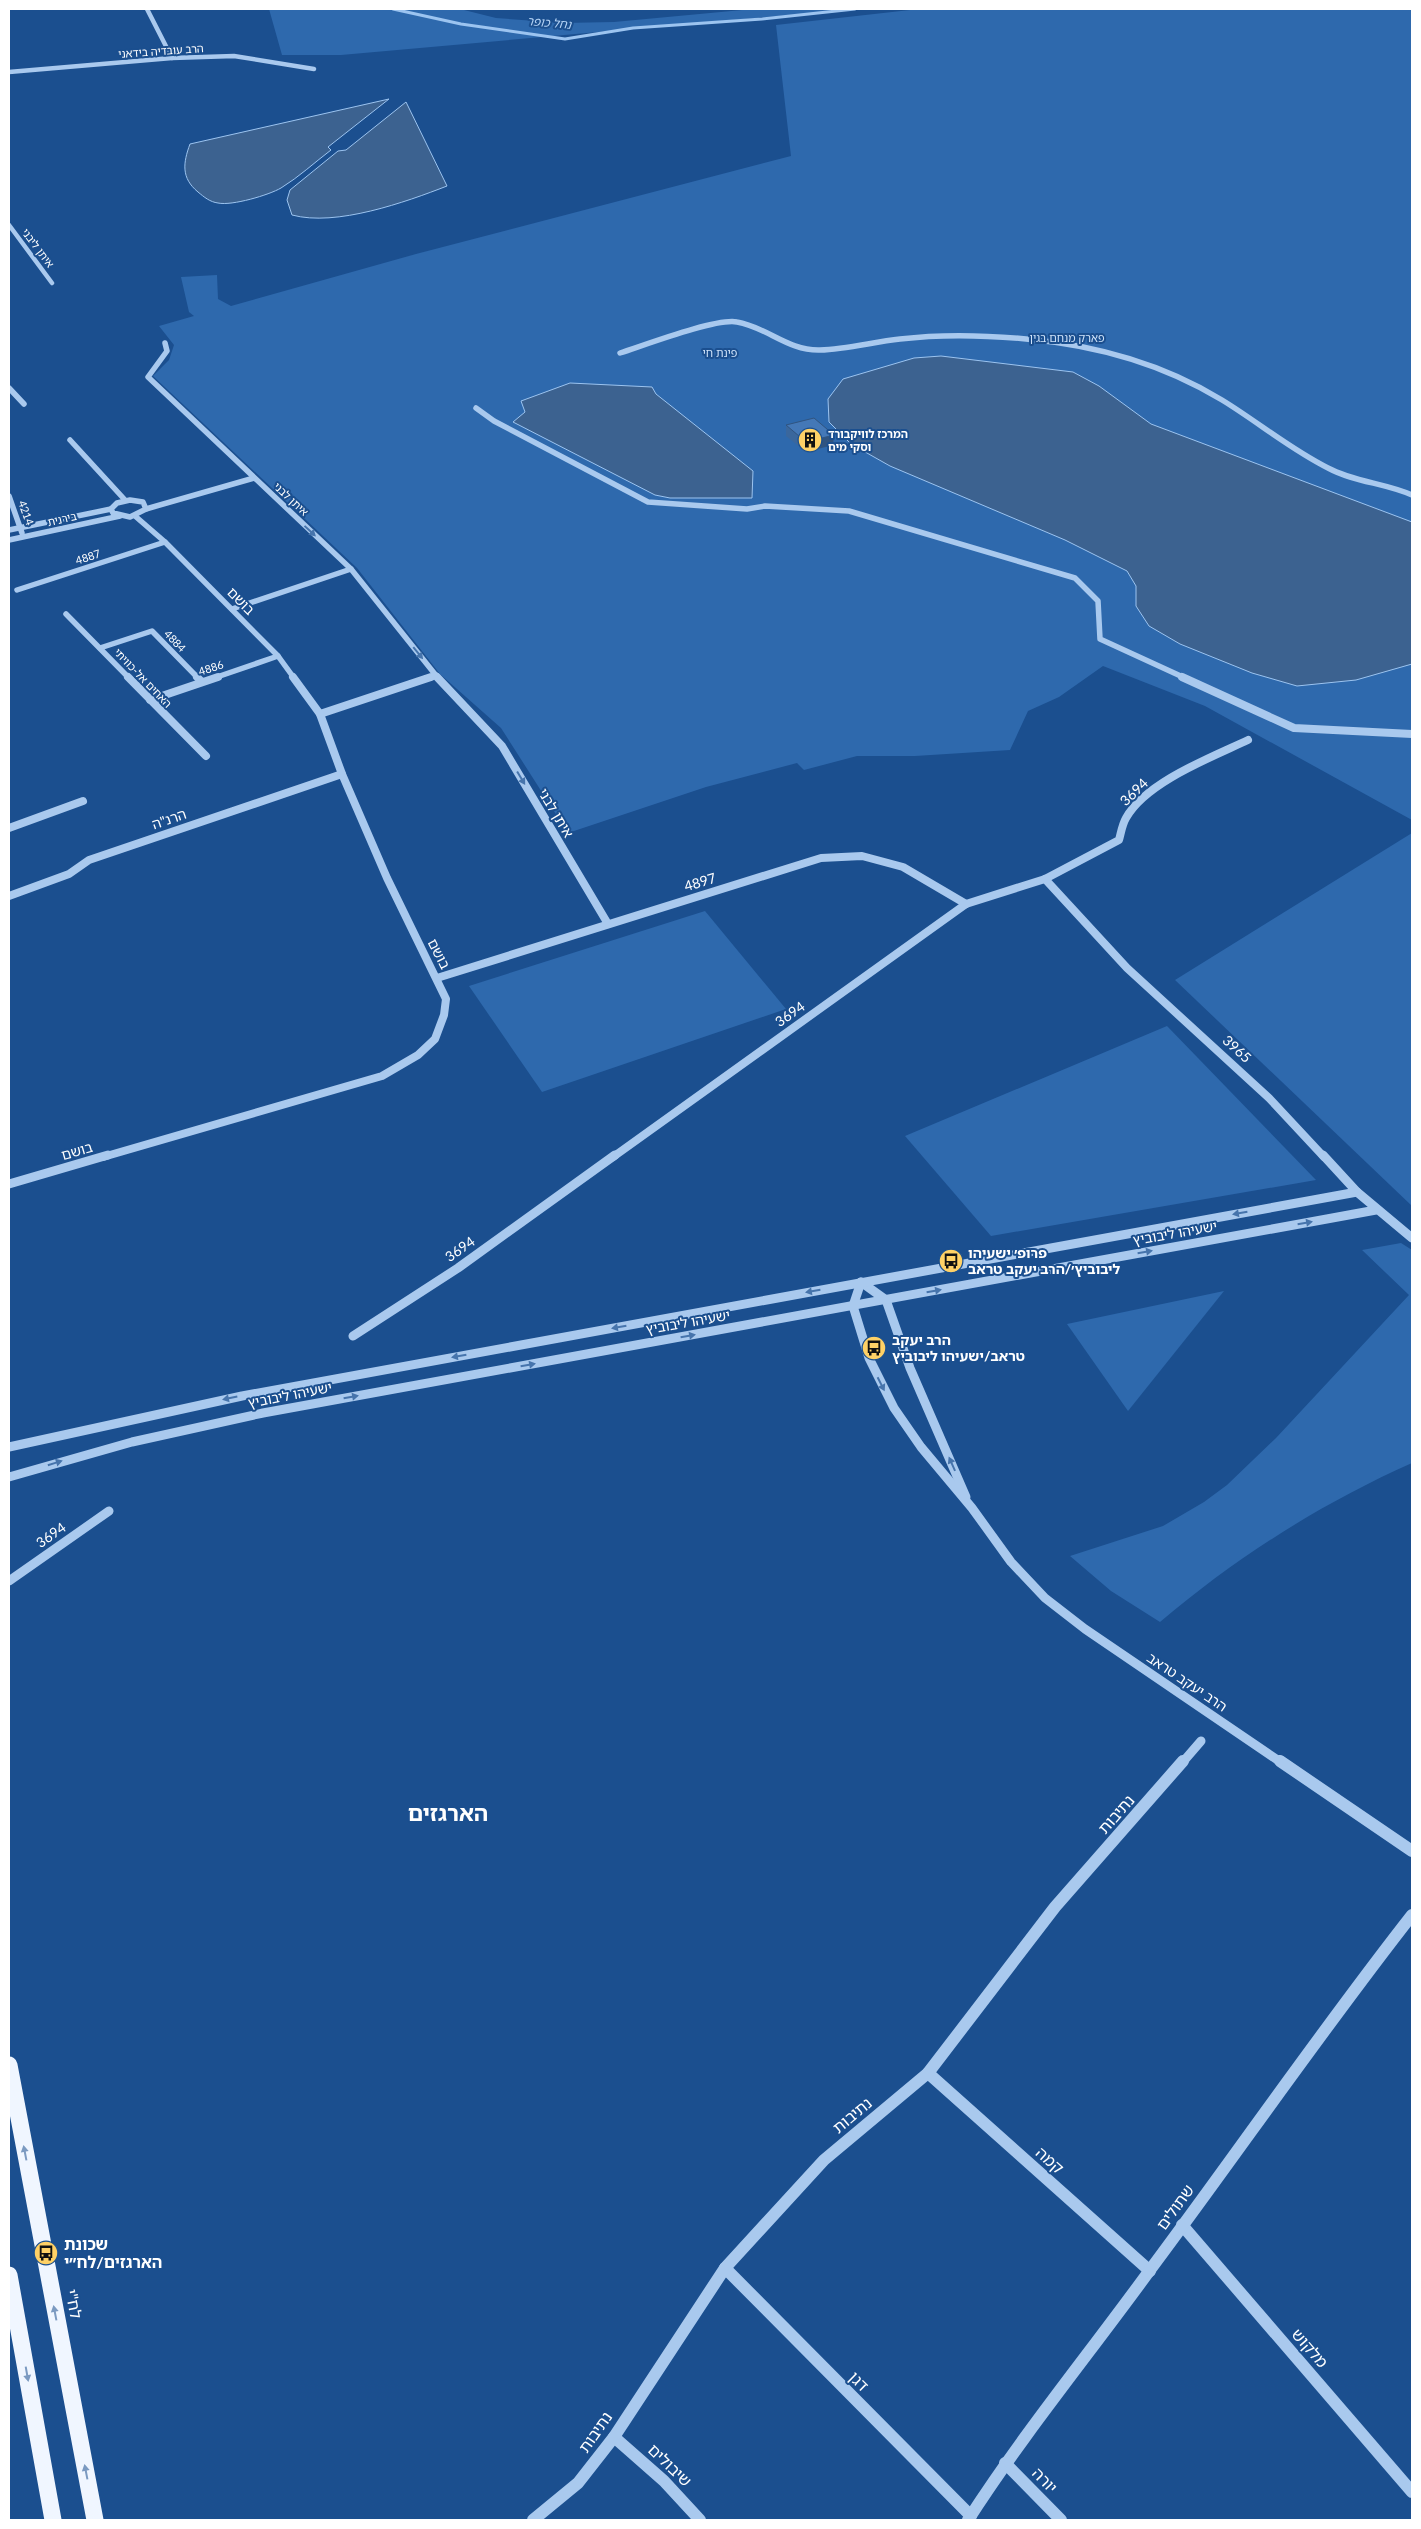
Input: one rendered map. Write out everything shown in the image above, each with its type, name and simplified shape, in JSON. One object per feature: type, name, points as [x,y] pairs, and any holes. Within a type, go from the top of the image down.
[{"type":"main road","name":"לח\"י","points":[[9,2066],[95,2520]]},
{"type":"main road","points":[[9,2275],[53,2520]]},
{"type":"street","points":[[147,9],[172,58]]},
{"type":"street","name":"הרב עובדיה בידאני","points":[[9,72],[172,58],[234,56],[314,69]]},
{"type":"street","name":"איתן ליבני","points":[[9,225],[52,283]]},
{"type":"street","points":[[620,353],[734,320],[748,324],[786,344],[808,349],[843,348],[912,338],[965,336],[1031,340],[1100,351],[1139,361],[1198,385],[1223,400],[1285,444],[1343,474],[1412,495]]},
{"type":"street","name":"איתן לבני","points":[[165,343],[167,351],[148,377],[351,569],[436,675],[502,746],[608,924]]},
{"type":"street","points":[[9,388],[24,404]]},
{"type":"street","points":[[476,408],[494,421],[648,502],[746,509],[765,506],[849,511],[1075,578],[1098,600],[1100,639],[1294,728],[1412,734]]},
{"type":"street","points":[[70,440],[125,500],[135,500],[145,506]]},
{"type":"street","points":[[135,516],[145,506],[252,475]]},
{"type":"street","name":"4214","points":[[9,496],[24,537]]},
{"type":"street","name":"בירנית","points":[[9,530],[111,508],[125,500]]},
{"type":"street","points":[[111,508],[113,513],[120,516]]},
{"type":"street","name":"בירנית","points":[[9,540],[120,516],[135,516]]},
{"type":"street","name":"בושם","points":[[9,1184],[382,1076],[422,1052],[434,1040],[446,1018],[446,999],[387,878],[342,774],[320,714],[278,656],[165,542],[135,516]]},
{"type":"street","name":"4887","points":[[17,590],[165,542]]},
{"type":"street","points":[[232,609],[351,569]]},
{"type":"street","name":"האחים אל-כוויתי","points":[[66,614],[206,756]]},
{"type":"street","name":"4884","points":[[100,648],[152,631],[202,682]]},
{"type":"street","name":"4886","points":[[150,700],[278,656]]},
{"type":"street","points":[[320,714],[436,675]]},
{"type":"street","name":"3694","points":[[352,1336],[466,1262],[966,904],[1045,879],[1119,840],[1127,816],[1152,791],[1183,771],[1248,740]]},
{"type":"street","name":"הרנ\"ה","points":[[9,896],[69,874],[89,860],[342,774]]},
{"type":"street","points":[[9,828],[83,801]]},
{"type":"street","name":"4897","points":[[437,978],[821,858],[862,856],[903,867],[966,904]]},
{"type":"street","name":"3965","points":[[1045,879],[1127,968],[1269,1098],[1356,1192],[1412,1238]]},
{"type":"street","name":"ישעיהו ליבוביץ","points":[[9,1447],[242,1396],[1356,1192]]},
{"type":"street","name":"ישעיהו ליבוביץ","points":[[9,1477],[132,1442],[263,1413],[1376,1210]]},
{"type":"street","points":[[853,1306],[861,1282],[886,1300]]},
{"type":"street","name":"הרב יעקב טראב","points":[[886,1300],[916,1382],[972,1508]]},
{"type":"street","name":"הרב יעקב טראב","points":[[853,1306],[869,1358],[894,1408],[921,1447],[972,1508],[1000,1549],[1022,1575],[1064,1614],[1412,1851]]},
{"type":"street","name":"3694","points":[[9,1581],[109,1512]]},
{"type":"street","name":"נתיבות","points":[[533,2520],[578,2483],[614,2438],[628,2412],[725,2268],[824,2160],[928,2073],[1055,1907],[1201,1741]]},
{"type":"street","name":"שתולים","points":[[969,2518],[1005,2463],[1150,2270],[1348,1996],[1412,1915]]},
{"type":"street","name":"קמה","points":[[928,2073],[1150,2270]]},
{"type":"street","name":"מלקוש","points":[[1182,2225],[1412,2492]]},
{"type":"street","name":"דגן","points":[[725,2268],[969,2518]]},
{"type":"street","name":"שיבולים","points":[[614,2438],[664,2481],[700,2520]]},
{"type":"street","name":"יורה","points":[[1005,2463],[1061,2520]]},
{"type":"green space","points":[[269,9],[460,9],[496,18],[563,23],[614,22],[753,9],[857,9],[341,55],[282,55]]},
{"type":"green space","name":"פארק מנחם בגין","points":[[919,9],[1412,9],[1412,820],[1205,706],[1103,666],[1059,697],[1028,711],[1010,750],[915,756],[857,756],[804,770],[797,763],[706,787],[568,833],[501,728],[440,674],[357,568],[153,376],[169,360],[174,345],[159,326],[194,316],[189,312],[181,277],[217,275],[218,299],[231,306],[416,254],[791,156],[776,25]]},
{"type":"green space","points":[[1412,833],[1412,1206],[1175,980]]},
{"type":"green space","points":[[705,911],[786,1009],[542,1092],[469,986]]},
{"type":"green space","points":[[1167,1026],[1316,1180],[991,1236],[905,1136]]},
{"type":"green space","points":[[1401,1243],[1412,1250],[1412,1463],[1345,1496],[1280,1534],[1219,1575],[1160,1622],[1111,1591],[1070,1556],[1163,1526],[1204,1502],[1227,1485],[1276,1438],[1409,1295],[1362,1250]]},
{"type":"green space","points":[[1224,1291],[1128,1411],[1067,1324]]},
{"type":"shaded area","points":[[389,99],[328,147],[331,150],[301,174],[281,188],[268,194],[224,204],[207,199],[192,187],[186,176],[185,164],[190,144]]},
{"type":"shaded area","points":[[406,102],[447,186],[392,205],[350,215],[310,218],[292,215],[287,200],[290,190],[338,151],[346,150]]},
{"type":"shaded area","points":[[941,356],[1073,372],[1099,386],[1151,424],[1412,522],[1412,664],[1356,680],[1297,686],[1252,673],[1180,644],[1149,626],[1136,606],[1136,586],[1127,571],[1065,540],[890,466],[851,444],[829,422],[828,399],[843,379],[914,358]]},
{"type":"shaded area","points":[[570,383],[652,387],[656,394],[753,471],[752,498],[670,498],[655,495],[513,422],[525,412],[521,401]]},
{"type":"building","points":[[814,418],[834,435],[806,442],[786,425]]},
{"type":"waterway","name":"נחל כופר","points":[[393,9],[461,24],[565,39],[633,28],[762,19],[855,9]]},
{"type":"place","name":"המרכז לוויקבורד וסקי מים","points":[[810,440]]},
{"type":"place","name":"פרופ׳ ישעיהו ליבוביץ׳/הרב יעקב טראב","points":[[951,1261]]},
{"type":"place","name":"הרב יעקב טראב/ישעיהו ליבוביץ","points":[[874,1348]]},
{"type":"place","name":"שכונת הארגזים/לח״י","points":[[46,2253]]},
{"type":"district","name":"הארגזים","points":[[448,1813]]},
{"type":"park label","name":"פינת חי","points":[[720,353]]}]
